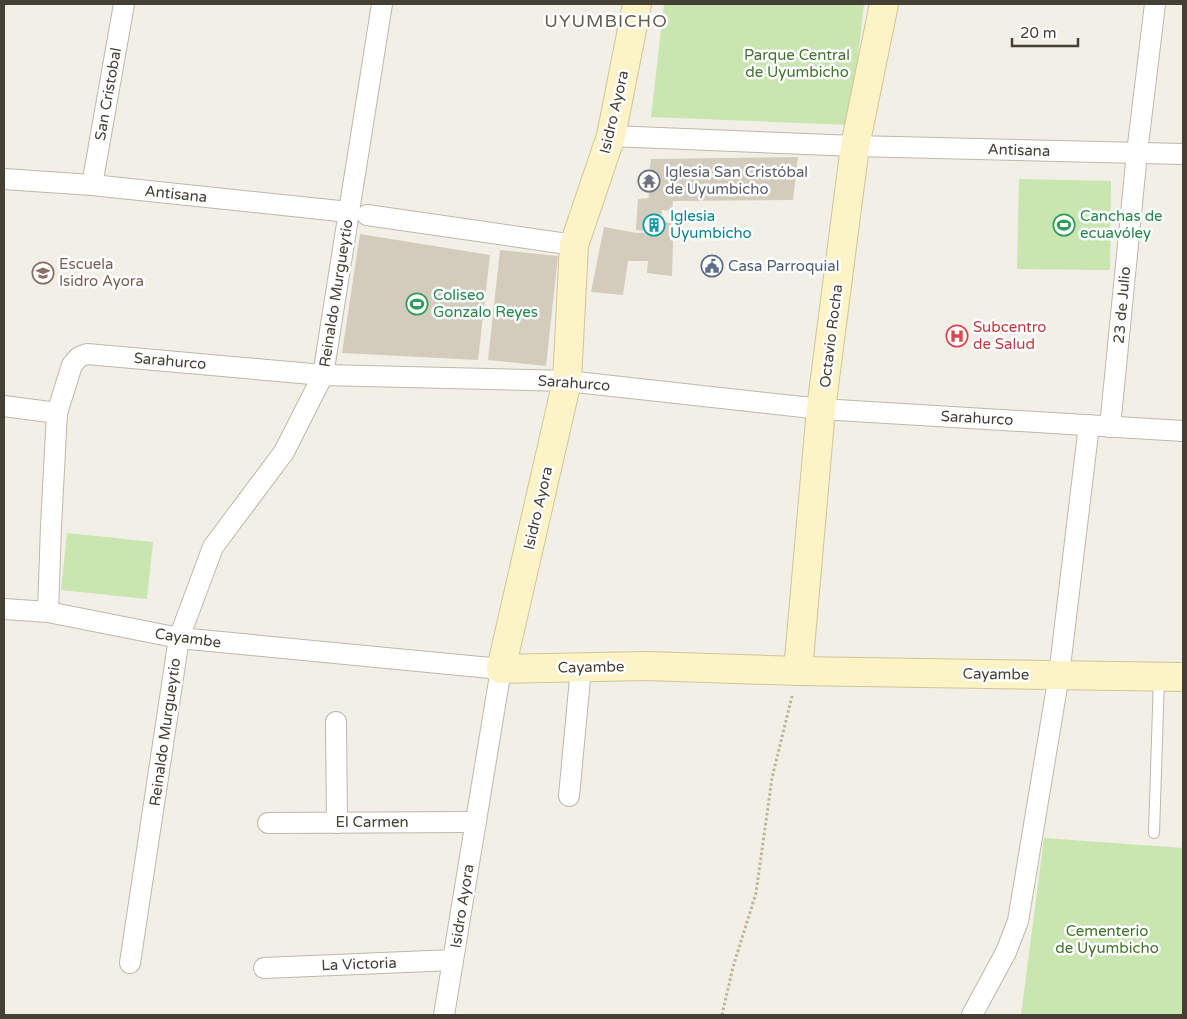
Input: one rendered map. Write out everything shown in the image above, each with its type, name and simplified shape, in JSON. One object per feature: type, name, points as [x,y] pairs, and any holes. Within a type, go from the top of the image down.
[{"type":"street","name":"San Cristobal","points":[[92,185],[124,4]]},
{"type":"street","name":"Reinaldo Murgueytio","points":[[130,963],[178,638],[213,547],[284,452],[323,375],[358,213],[382,4]]},
{"type":"street","name":"Isidro Ayora","points":[[444,1015],[501,669],[567,381],[574,245],[610,136],[637,4]]},
{"type":"street","name":"Octavio Rocha","points":[[798,671],[821,409],[855,146],[884,4]]},
{"type":"street","name":"23 de Julio","points":[[1110,427],[1137,153],[1155,4]]},
{"type":"street","name":"Antisana","points":[[610,136],[855,146],[1183,154]]},
{"type":"street","name":"Antisana","points":[[4,179],[92,185],[358,213],[574,245]]},
{"type":"street","name":"Sarahurco","points":[[48,612],[57,413],[72,365],[79,357],[87,354],[323,375],[567,381],[821,409],[1183,431]]},
{"type":"street","points":[[4,406],[57,413]]},
{"type":"street","points":[[972,1015],[1006,952],[1018,921],[1059,675],[1089,425]]},
{"type":"street","name":"Cayambe","points":[[4,609],[48,612],[178,638],[501,669],[647,666],[798,671],[1171,677]]},
{"type":"street","points":[[570,796],[581,668]]},
{"type":"street","points":[[336,722],[337,823]]},
{"type":"street","name":"El Carmen","points":[[268,823],[476,822]]},
{"type":"street","name":"La Victoria","points":[[264,968],[453,960]]},
{"type":"lane","points":[[1154,833],[1171,677]]},
{"type":"path","points":[[722,1015],[756,893],[772,778],[798,671]]},
{"type":"green space","name":"Parque Central de Uyumbicho","points":[[664,4],[864,4],[850,125],[651,117]]},
{"type":"green space","name":"Canchas de ecuavóley","points":[[1019,179],[1111,181],[1110,270],[1017,269]]},
{"type":"green space","points":[[67,533],[153,542],[147,599],[61,590]]},
{"type":"green space","name":"Cementerio de Uyumbicho","points":[[1044,838],[1183,848],[1183,1015],[1021,1015]]},
{"type":"building","name":"Iglesia Uyumbicho","points":[[798,157],[793,200],[673,201],[672,211],[662,210],[661,219],[652,221],[672,223],[670,240],[673,241],[672,276],[647,273],[648,261],[628,261],[623,295],[591,292],[604,227],[637,233],[651,232],[636,230],[638,199],[649,198],[648,182],[651,159]]},
{"type":"building","name":"Coliseo Gonzalo Reyes","points":[[360,234],[490,255],[478,360],[342,353]]},
{"type":"building","points":[[500,250],[558,256],[546,366],[488,360]]},
{"type":"place","name":"Iglesia San Cristóbal de Uyumbicho","points":[[649,181]]},
{"type":"place","name":"Iglesia Uyumbicho","points":[[654,225]]},
{"type":"place","name":"Canchas de ecuavóley","points":[[1064,225]]},
{"type":"place","name":"Casa Parroquial","points":[[712,266]]},
{"type":"place","name":"Escuela Isidro Ayora","points":[[43,273]]},
{"type":"place","name":"Coliseo Gonzalo Reyes","points":[[417,304]]},
{"type":"place","name":"Subcentro de Salud","points":[[957,336]]},
{"type":"district","name":"UYUMBICHO","points":[[606,21]]}]
